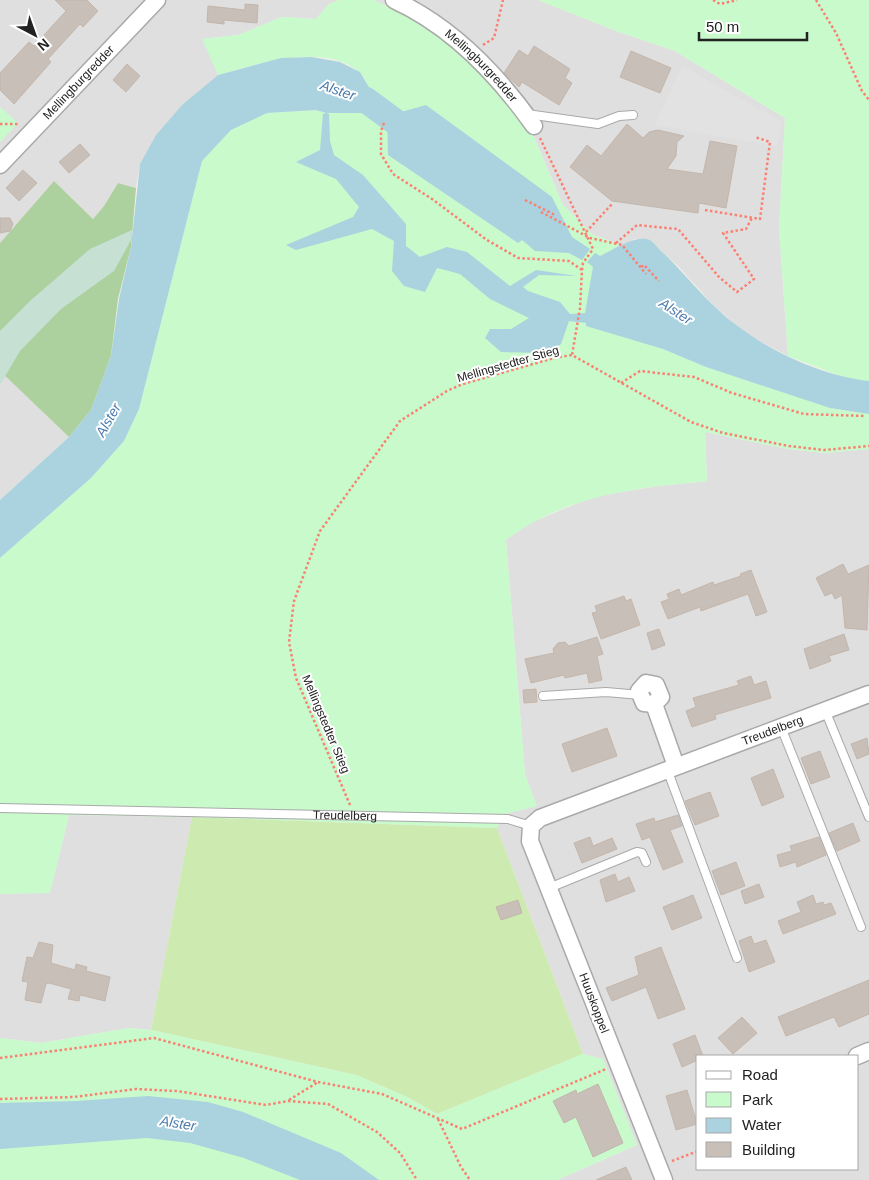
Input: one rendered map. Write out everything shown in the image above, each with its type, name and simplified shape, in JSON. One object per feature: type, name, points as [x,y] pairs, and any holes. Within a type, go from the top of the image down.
[{"type":"street","name":"Mellingburgredder","points":[[0,165],[157,0]]},
{"type":"street","name":"Mellingburgredder","points":[[394,0],[435,24],[471,53],[507,90],[529,120]]},
{"type":"street","name":"Treudelberg","points":[[532,826],[540,818],[869,694]]},
{"type":"street","points":[[647,700],[672,768]]},
{"type":"street","name":"Huuskoppel","points":[[532,826],[530,841],[662,1173]]},
{"type":"lane","points":[[529,120],[598,124],[619,116],[633,115]]},
{"type":"lane","points":[[544,696],[606,692],[647,700]]},
{"type":"lane","points":[[825,710],[869,817]]},
{"type":"lane","points":[[781,727],[861,927]]},
{"type":"lane","points":[[672,768],[737,958]]},
{"type":"lane","name":"Treudelberg","points":[[0,808],[508,819],[532,826]]},
{"type":"lane","points":[[549,888],[636,852],[642,853],[646,862]]},
{"type":"path","points":[[494,38],[503,0]]},
{"type":"path","points":[[713,0],[720,4],[737,0]]},
{"type":"path","points":[[816,0],[836,33],[862,91],[869,100]]},
{"type":"path","points":[[529,120],[590,238],[593,249],[582,270],[578,326],[572,355]]},
{"type":"path","points":[[384,122],[381,131],[381,154],[392,174],[432,199],[487,240],[518,258],[569,261],[582,270]]},
{"type":"path","points":[[706,210],[760,219],[770,142],[755,137]]},
{"type":"path","points":[[525,200],[553,214],[551,217]]},
{"type":"path","points":[[586,232],[612,204]]},
{"type":"path","points":[[541,212],[590,238],[622,245],[646,274]]},
{"type":"path","points":[[616,243],[637,225],[678,229],[719,277],[737,292],[754,279],[723,233],[746,229],[752,218]]},
{"type":"path","points":[[641,267],[644,264],[659,281]]},
{"type":"path","name":"Mellingstedter Stieg","points":[[355,817],[296,678],[290,642],[294,600],[320,531],[400,421],[448,391],[463,384],[554,358],[572,355],[690,422],[733,437],[824,450],[869,446]]},
{"type":"path","points":[[620,383],[640,372],[694,377],[732,393],[804,414],[865,416]]},
{"type":"path","points":[[0,1058],[154,1038],[318,1082],[382,1094],[462,1129],[618,1064]]},
{"type":"path","points":[[288,1101],[318,1082]]},
{"type":"path","points":[[0,1099],[74,1097],[136,1089],[177,1091],[266,1106],[288,1101],[328,1104],[377,1132],[400,1153],[417,1180]]},
{"type":"path","points":[[438,1118],[461,1167],[470,1180]]},
{"type":"path","points":[[662,1173],[696,1152]]},
{"type":"shaded area","points":[[0,0],[339,0],[329,4],[316,19],[282,17],[238,35],[203,39],[218,75],[183,104],[140,164],[136,188],[118,183],[104,206],[93,219],[54,181],[0,243],[0,142],[17,123],[0,107]]},
{"type":"shaded area","points":[[373,0],[538,0],[616,31],[675,51],[785,118],[779,228],[788,356],[748,335],[714,306],[679,267],[649,240],[635,239],[622,245],[593,235],[563,205],[528,123],[419,19]]},
{"type":"shaded area","points":[[682,66],[782,122],[777,146],[655,125]]},
{"type":"shaded area","points":[[0,371],[69,437],[0,500]]},
{"type":"shaded area","points":[[705,432],[788,449],[824,453],[869,449],[869,1180],[557,1180],[637,1145],[603,1059],[583,1054],[497,828],[504,814],[536,806],[525,774],[506,540],[526,525],[592,497],[659,486],[707,481]]},
{"type":"shaded area","points":[[69,815],[192,817],[151,1030],[129,1028],[41,1043],[0,1038],[0,894],[50,892]]},
{"type":"green space","points":[[339,0],[373,0],[419,19],[475,65],[528,123],[563,205],[593,235],[622,245],[600,256],[663,349],[706,367],[830,408],[869,414],[869,449],[824,453],[788,449],[705,432],[707,481],[628,491],[577,503],[529,525],[506,540],[525,774],[537,806],[505,814],[497,828],[192,817],[69,815],[50,893],[0,894],[0,558],[91,478],[124,441],[139,409],[202,161],[231,130],[267,113],[316,110],[326,113],[368,113],[381,118],[387,108],[373,95],[361,74],[344,63],[328,58],[290,58],[218,75],[202,39],[238,35],[282,17],[316,19],[329,4]]},
{"type":"green space","points":[[538,0],[869,0],[869,381],[848,379],[788,356],[779,228],[785,118],[675,51],[616,31]]},
{"type":"green space","points":[[0,107],[18,123],[0,142]]},
{"type":"green space","points":[[54,181],[93,219],[104,206],[118,183],[136,188],[131,247],[118,299],[111,356],[91,410],[69,437],[0,371],[0,243]]},
{"type":"green space","points":[[132,230],[131,240],[114,271],[61,309],[20,351],[0,385],[0,331],[30,301],[90,249]]},
{"type":"green space","points":[[192,817],[497,828],[583,1054],[437,1114],[407,1097],[356,1075],[151,1030]]},
{"type":"green space","points":[[129,1028],[151,1030],[356,1075],[407,1097],[437,1114],[583,1054],[603,1059],[637,1145],[557,1180],[0,1180],[0,1038],[41,1043]]},
{"type":"water","points":[[312,57],[340,62],[360,72],[373,94],[387,108],[381,118],[368,113],[326,113],[316,110],[267,113],[231,130],[202,161],[139,409],[124,441],[91,478],[0,558],[0,500],[69,437],[91,410],[111,356],[119,299],[131,247],[140,164],[156,135],[183,104],[218,75],[281,58]]},
{"type":"water","points":[[426,105],[552,197],[572,237],[590,249],[582,260],[569,253],[535,251],[522,240],[518,243],[388,155],[388,131],[391,118],[402,112]]},
{"type":"water","points":[[323,114],[329,114],[330,141],[334,155],[363,175],[406,224],[406,246],[420,257],[447,247],[467,252],[510,286],[536,270],[577,276],[539,275],[523,287],[528,291],[560,302],[570,314],[585,313],[593,267],[587,262],[595,253],[600,256],[631,241],[638,239],[650,240],[714,306],[747,333],[786,356],[807,365],[848,378],[869,381],[869,414],[830,408],[706,367],[663,349],[586,326],[586,323],[569,321],[561,344],[548,353],[501,352],[485,338],[490,329],[511,329],[529,318],[490,299],[460,274],[437,268],[425,292],[404,286],[392,271],[394,241],[372,229],[296,250],[286,245],[353,217],[359,207],[336,179],[296,162],[320,150]]},
{"type":"water","points":[[148,1096],[208,1102],[243,1112],[341,1153],[379,1180],[300,1180],[244,1158],[190,1143],[147,1138],[0,1149],[0,1103],[76,1101]]},
{"type":"building","points":[[55,0],[87,0],[98,11],[83,27],[80,24],[48,59],[51,62],[14,104],[0,90],[0,73],[29,42],[34,46],[66,11]]},
{"type":"building","points":[[245,4],[258,5],[257,23],[224,20],[224,24],[207,22],[208,6],[245,10]]},
{"type":"building","points":[[534,46],[570,69],[565,78],[572,83],[559,105],[522,82],[519,87],[504,73],[519,50],[528,56]]},
{"type":"building","points":[[631,51],[671,68],[660,93],[620,77]]},
{"type":"building","points":[[127,64],[140,76],[126,92],[113,80]]},
{"type":"building","points":[[627,124],[643,138],[649,132],[658,130],[684,136],[677,142],[676,156],[667,169],[703,174],[710,141],[737,146],[726,208],[699,203],[698,213],[612,201],[570,167],[587,145],[601,156]]},
{"type":"building","points":[[80,144],[90,155],[69,173],[59,162]]},
{"type":"building","points":[[23,170],[37,183],[19,201],[6,188]]},
{"type":"building","points":[[0,218],[10,218],[13,224],[10,231],[0,233]]},
{"type":"building","points":[[843,564],[848,574],[869,565],[867,630],[845,628],[842,595],[835,599],[832,593],[825,596],[816,578]]},
{"type":"building","points":[[751,570],[767,612],[756,616],[748,594],[701,611],[700,607],[668,619],[661,602],[669,599],[667,594],[679,589],[681,595],[713,582],[714,585],[741,576],[740,574]]},
{"type":"building","points":[[624,596],[626,601],[631,599],[640,625],[601,639],[592,613],[597,612],[595,606]]},
{"type":"building","points":[[659,629],[665,645],[652,650],[647,633]]},
{"type":"building","points":[[844,634],[849,650],[829,656],[831,661],[810,669],[804,649]]},
{"type":"building","points":[[597,637],[603,654],[597,656],[602,680],[589,683],[587,673],[565,678],[564,675],[531,683],[525,659],[554,653],[553,649],[558,643],[565,642],[569,646]]},
{"type":"building","points":[[751,676],[754,685],[766,681],[771,698],[715,715],[716,719],[692,727],[686,711],[696,707],[693,698],[739,685],[737,681]]},
{"type":"building","points":[[536,689],[537,702],[524,703],[523,690]]},
{"type":"building","points":[[607,728],[617,756],[572,772],[562,744]]},
{"type":"building","points":[[867,738],[869,754],[857,759],[851,744]]},
{"type":"building","points":[[820,751],[830,777],[811,784],[801,758]]},
{"type":"building","points":[[773,769],[784,797],[762,806],[751,778]]},
{"type":"building","points":[[710,792],[719,816],[695,825],[685,801]]},
{"type":"building","points":[[678,815],[682,826],[670,830],[683,862],[663,870],[650,837],[642,840],[636,824],[654,818],[655,822]]},
{"type":"building","points":[[853,823],[860,841],[837,851],[829,833]]},
{"type":"building","points":[[590,837],[593,846],[612,838],[617,849],[582,863],[574,843]]},
{"type":"building","points":[[819,837],[826,855],[797,867],[796,862],[780,867],[777,855],[792,851],[790,846]]},
{"type":"building","points":[[736,862],[745,886],[721,895],[712,871]]},
{"type":"building","points":[[615,874],[618,882],[629,877],[635,891],[606,902],[600,880]]},
{"type":"building","points":[[759,884],[764,897],[745,904],[741,891]]},
{"type":"building","points":[[693,895],[702,918],[672,930],[663,907]]},
{"type":"building","points":[[813,895],[816,904],[823,902],[824,905],[831,903],[836,914],[783,934],[778,921],[801,912],[797,902]]},
{"type":"building","points":[[518,900],[522,913],[501,920],[496,907]]},
{"type":"building","points":[[751,936],[754,944],[766,940],[775,962],[749,972],[739,941]]},
{"type":"building","points":[[39,942],[53,945],[51,963],[75,970],[76,964],[87,967],[86,971],[110,977],[105,1001],[80,995],[79,1001],[68,999],[71,989],[49,983],[46,984],[41,1003],[25,1000],[28,982],[22,981],[27,957],[33,958]]},
{"type":"building","points":[[661,947],[685,1009],[658,1019],[646,987],[612,1001],[606,988],[639,975],[635,957]]},
{"type":"building","points":[[869,980],[869,1014],[839,1027],[834,1017],[786,1036],[778,1017]]},
{"type":"building","points":[[742,1017],[757,1033],[733,1054],[718,1038]]},
{"type":"building","points":[[695,1035],[703,1055],[696,1055],[696,1061],[682,1067],[673,1044]]},
{"type":"building","points":[[598,1084],[623,1143],[593,1157],[576,1117],[564,1123],[553,1101],[576,1090],[577,1094]]},
{"type":"building","points":[[687,1090],[696,1124],[676,1130],[666,1096]]},
{"type":"building","points":[[626,1167],[632,1180],[596,1180]]},
{"type":"waterway","name":"Alster","points":[[353,94],[366,100],[420,140]]}]
